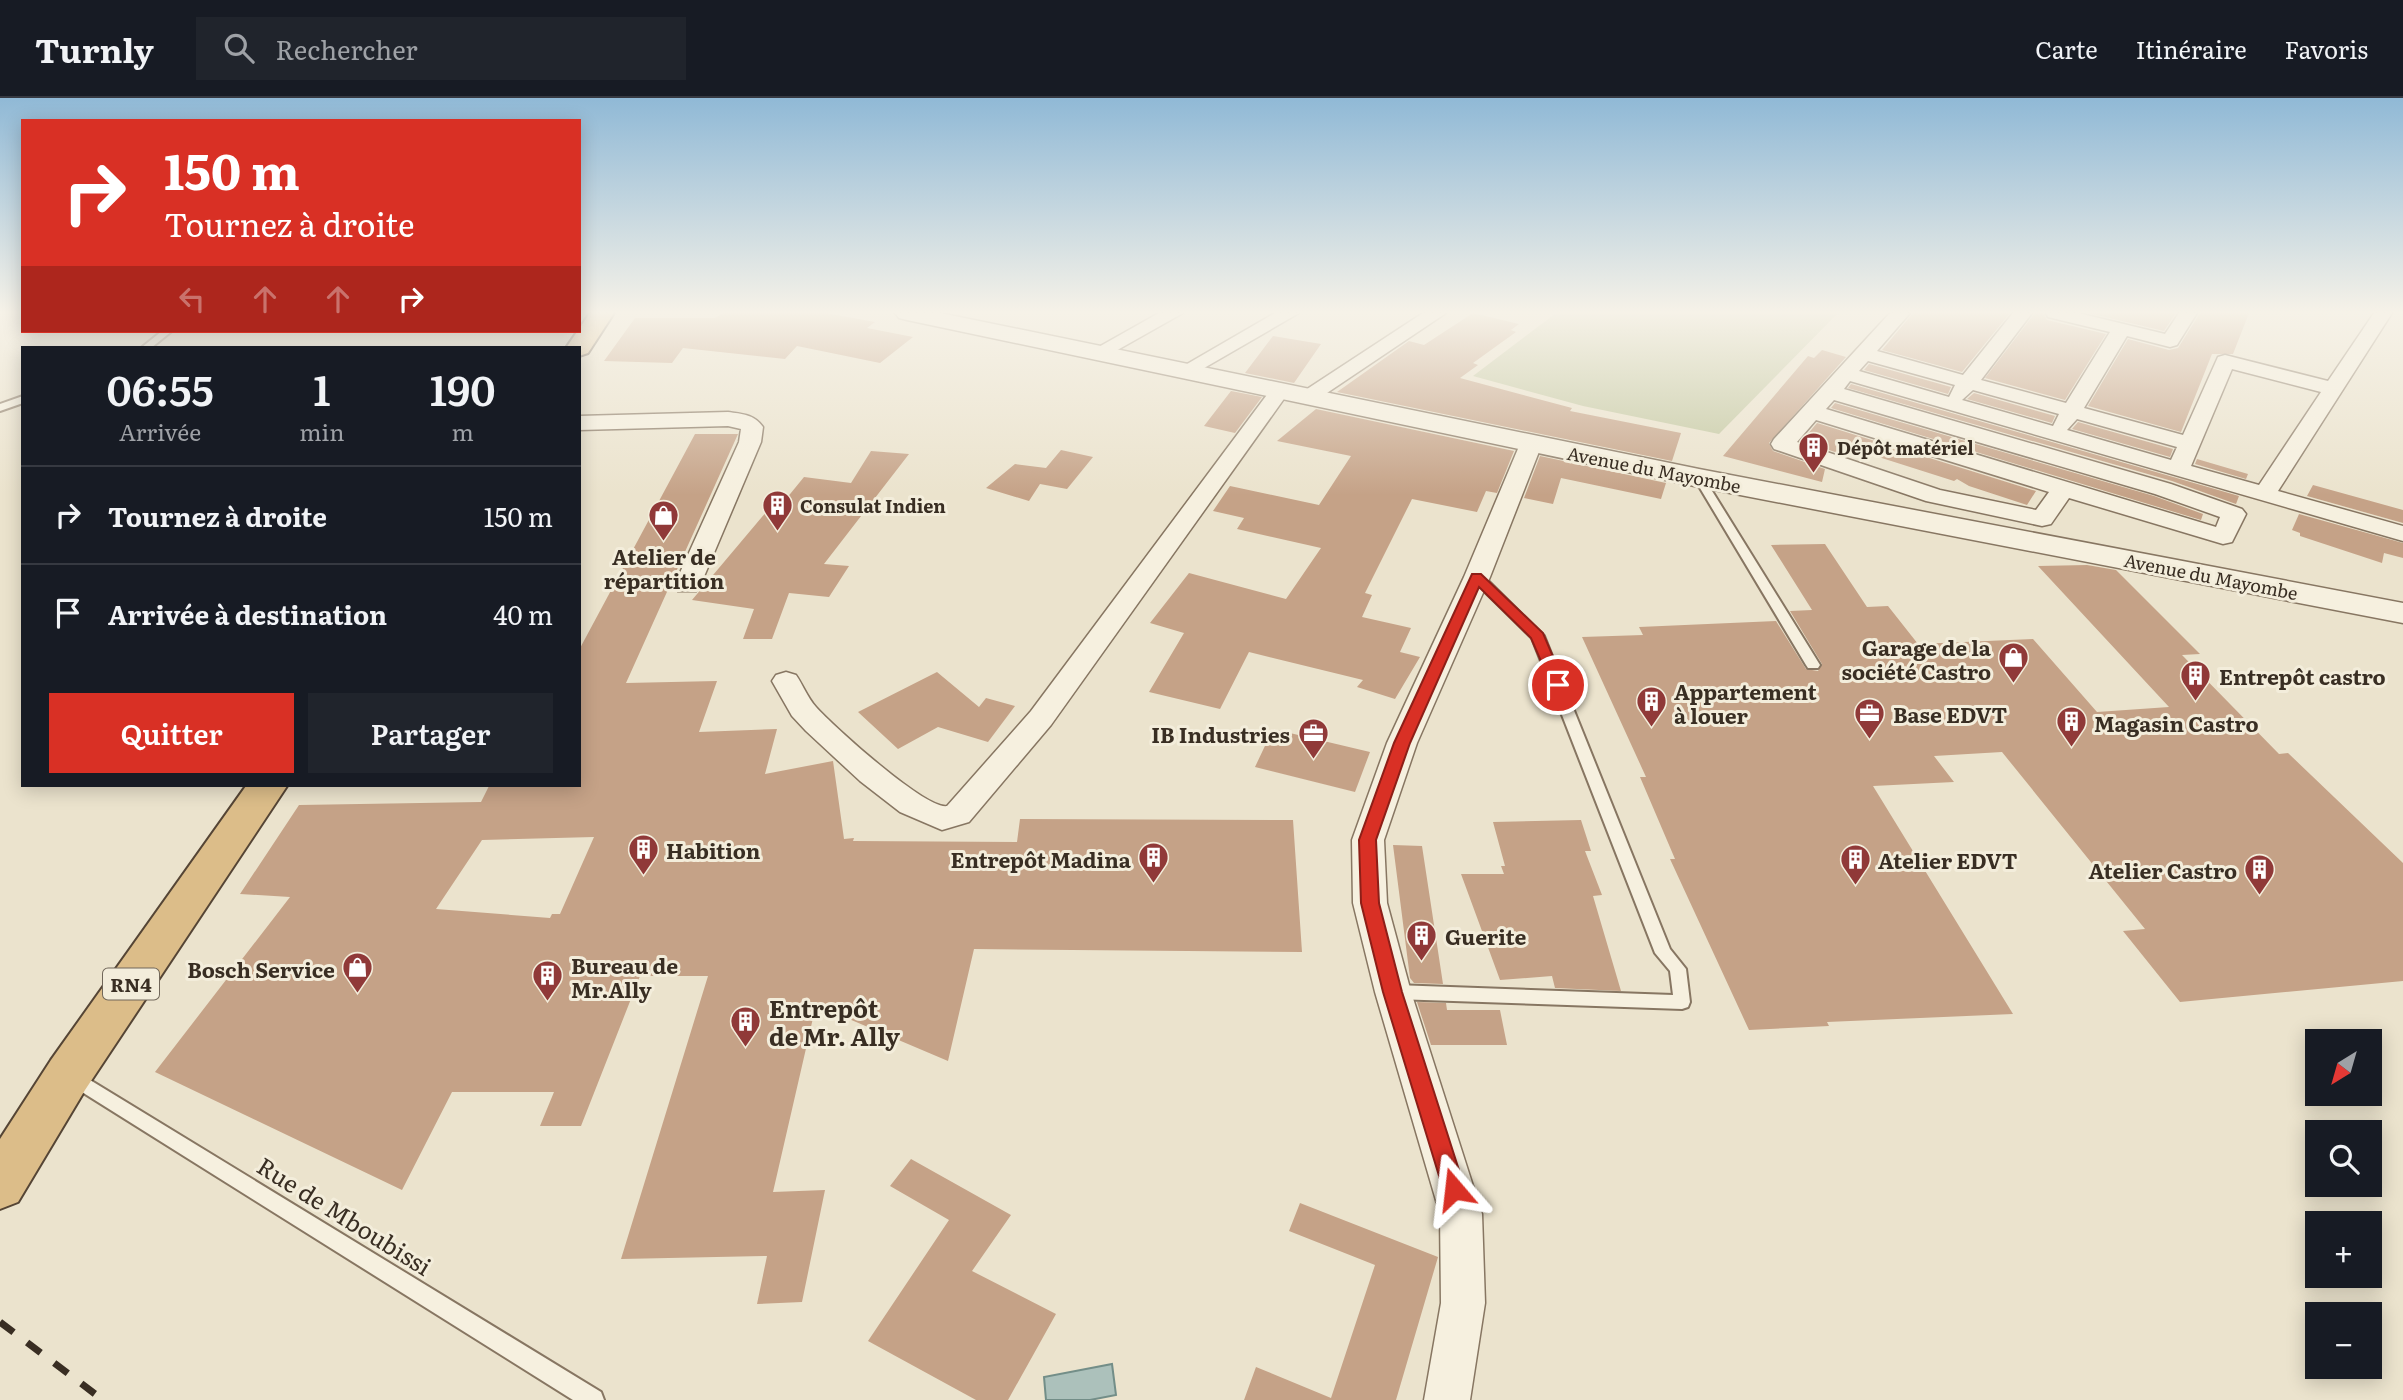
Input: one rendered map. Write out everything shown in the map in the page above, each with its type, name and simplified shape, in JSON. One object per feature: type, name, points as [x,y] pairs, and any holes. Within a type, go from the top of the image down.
[{"type":"highway","name":"RN4","points":[[0,1185],[68,1075],[266,787]]},
{"type":"street","name":"Avenue du Mayombe","points":[[1197,374],[1699,478],[2403,614]]},
{"type":"street","points":[[1308,397],[1343,374]]},
{"type":"street","points":[[2063,489],[2042,519],[1934,496],[1782,444],[1847,374],[1952,402],[2403,534]]},
{"type":"street","points":[[1937,374],[2191,444]]},
{"type":"street","points":[[1920,445],[1974,374]]},
{"type":"street","points":[[2030,479],[2095,374]]},
{"type":"street","points":[[2179,469],[2220,374]]},
{"type":"street","points":[[2275,374],[2335,389]]},
{"type":"street","points":[[2264,495],[2344,374]]},
{"type":"street","points":[[786,681],[803,711],[853,757],[904,797],[940,819],[948,819],[958,814],[1041,718],[1279,392]]},
{"type":"street","points":[[1812,412],[2224,537],[2234,514],[2163,489],[1831,392]]},
{"type":"street","points":[[581,422],[728,419],[745,421],[752,427],[750,442],[687,586]]},
{"type":"street","points":[[1447,1400],[1463,1303],[1461,1214],[1393,992],[1370,903],[1368,840],[1402,743],[1476,577],[1531,444]]},
{"type":"lane","points":[[0,408],[21,400]]},
{"type":"lane","points":[[1699,478],[1813,665]]},
{"type":"lane","points":[[1393,992],[1682,1002],[1678,969],[1663,953],[1538,636],[1476,577]]},
{"type":"lane","name":"Rue de Mboubissi","points":[[68,1075],[593,1400]]},
{"type":"green space","points":[[1476,374],[1778,374],[1719,434],[1583,406],[1473,376]]},
{"type":"water","points":[[1112,1364],[1116,1395],[1090,1400],[1046,1400],[1044,1377]]},
{"type":"building","points":[[1249,374],[1300,374],[1294,383]]},
{"type":"building","points":[[1363,374],[1466,374],[1460,378],[1572,408],[1570,411],[1681,433],[1672,461],[1337,392]]},
{"type":"building","points":[[1793,374],[1831,374],[1769,443],[1773,451],[1825,469],[1822,482],[1723,456]]},
{"type":"building","points":[[1877,374],[1904,374],[1951,387],[1948,394]]},
{"type":"building","points":[[1988,374],[2081,374],[2065,400],[1985,378]]},
{"type":"building","points":[[2107,374],[2204,374],[2181,432],[2088,406]]},
{"type":"building","points":[[1851,384],[2239,496],[2236,504],[2172,481],[1848,388]]},
{"type":"building","points":[[1231,391],[1262,397],[1235,433],[1204,426]]},
{"type":"building","points":[[1974,393],[2055,416],[2052,423],[1967,399]]},
{"type":"building","points":[[1835,403],[2154,496],[2203,514],[2201,520],[1831,408]]},
{"type":"building","points":[[1316,409],[1514,451],[1497,493],[1486,491],[1477,512],[1412,499],[1365,593],[1372,595],[1362,617],[1411,628],[1400,652],[1420,657],[1395,699],[1357,687],[1363,680],[1249,652],[1220,709],[1149,692],[1184,633],[1150,623],[1189,573],[1286,599],[1321,548],[1237,529],[1244,518],[1213,511],[1230,486],[1319,505],[1351,456],[1277,441]]},
{"type":"building","points":[[2078,422],[2173,449],[2170,457],[2072,429]]},
{"type":"building","points":[[1817,423],[2036,491],[2027,505],[1969,486],[1957,479],[1954,481],[1844,446],[1838,453],[1802,441]]},
{"type":"building","points":[[695,434],[738,434],[626,683],[717,681],[699,732],[777,729],[765,774],[833,761],[844,839],[854,838],[853,841],[1017,842],[1020,819],[1293,820],[1302,952],[974,949],[948,1061],[816,1005],[773,1192],[825,1190],[802,1302],[757,1304],[767,1256],[621,1259],[708,976],[640,976],[581,1126],[540,1126],[554,1092],[452,1092],[402,1190],[155,1072],[290,897],[240,894],[299,805],[481,802],[488,787],[581,787],[581,646]],"holes":[[[594,837],[560,914],[552,914],[550,918],[436,909],[482,840]]]},
{"type":"building","points":[[1061,450],[1093,457],[1067,489],[1040,484],[1029,501],[986,488],[1015,464],[1046,468]]},
{"type":"building","points":[[871,451],[909,454],[824,564],[849,566],[829,597],[789,593],[772,639],[743,639],[754,609],[692,600],[778,498],[786,499],[804,477],[851,483]]},
{"type":"building","points":[[1540,456],[1666,483],[1661,499],[1561,478],[1553,504],[1524,498]]},
{"type":"building","points":[[2197,459],[2248,474],[2246,479],[2195,464]]},
{"type":"building","points":[[2313,485],[2403,510],[2403,523],[2307,496]]},
{"type":"building","points":[[2299,514],[2403,543],[2403,558],[2384,553],[2382,563],[2300,536],[2300,533],[2292,530]]},
{"type":"building","points":[[1825,544],[1867,607],[1888,606],[1918,644],[2033,639],[2097,712],[2169,707],[2038,566],[2087,565],[2116,570],[2200,654],[2182,655],[2279,754],[2288,753],[2403,863],[2403,981],[2180,1002],[2123,931],[2145,929],[2002,752],[1934,756],[1954,782],[1873,786],[2013,1014],[1827,1022],[1829,1026],[1749,1030],[1670,859],[1675,859],[1640,777],[1646,777],[1582,637],[1643,635],[1639,627],[1776,621],[1806,669],[1818,671],[1822,664],[1790,611],[1812,610],[1771,545]]},
{"type":"building","points":[[937,672],[979,707],[986,698],[1015,706],[988,742],[938,727],[898,749],[858,712]]},
{"type":"building","name":"IB Industries","points":[[1273,729],[1370,752],[1355,792],[1255,767]]},
{"type":"building","points":[[1581,820],[1591,851],[1585,851],[1602,895],[1593,896],[1621,991],[1555,988],[1552,976],[1500,980],[1461,874],[1504,874],[1501,866],[1505,866],[1493,822]]},
{"type":"building","points":[[1393,845],[1422,846],[1443,984],[1414,983],[1410,978]]},
{"type":"building","points":[[1417,1002],[1446,1003],[1447,1010],[1500,1010],[1507,1045],[1431,1045]]},
{"type":"building","points":[[911,1159],[1011,1215],[972,1271],[1056,1314],[1008,1400],[976,1400],[868,1341],[949,1220],[890,1186]]},
{"type":"building","points":[[1300,1203],[1438,1257],[1396,1400],[1244,1400],[1256,1367],[1331,1398],[1375,1265],[1289,1231]]},
{"type":"railway","points":[[0,1322],[103,1400]]},
{"type":"place","name":"Dépôt matériel","points":[[1814,474]]},
{"type":"place","name":"Consulat Indien","points":[[777,532]]},
{"type":"place","name":"Atelier de répartition","points":[[664,542]]},
{"type":"place","name":"Garage de la société Castro","points":[[2014,685]]},
{"type":"place","name":"Entrepôt castro","points":[[2196,702]]},
{"type":"place","name":"Appartement à louer","points":[[1651,729]]},
{"type":"place","name":"Base EDVT","points":[[1870,740]]},
{"type":"place","name":"Magasin Castro","points":[[2071,749]]},
{"type":"place","name":"IB Industries","points":[[1313,760]]},
{"type":"place","name":"Habition","points":[[643,876]]},
{"type":"place","name":"Entrepôt Madina","points":[[1154,885]]},
{"type":"place","name":"Atelier EDVT","points":[[1855,886]]},
{"type":"place","name":"Atelier Castro","points":[[2260,896]]},
{"type":"place","name":"Guerite","points":[[1422,962]]},
{"type":"place","name":"Bosch Service","points":[[358,995]]},
{"type":"place","name":"Bureau de Mr.Ally","points":[[548,1003]]},
{"type":"place","name":"Entrepôt de Mr. Ally","points":[[746,1048]]},
{"type":"route","points":[[1454,1189],[1393,992],[1370,903],[1368,840],[1402,743],[1476,577],[1538,636],[1558,685]]}]
